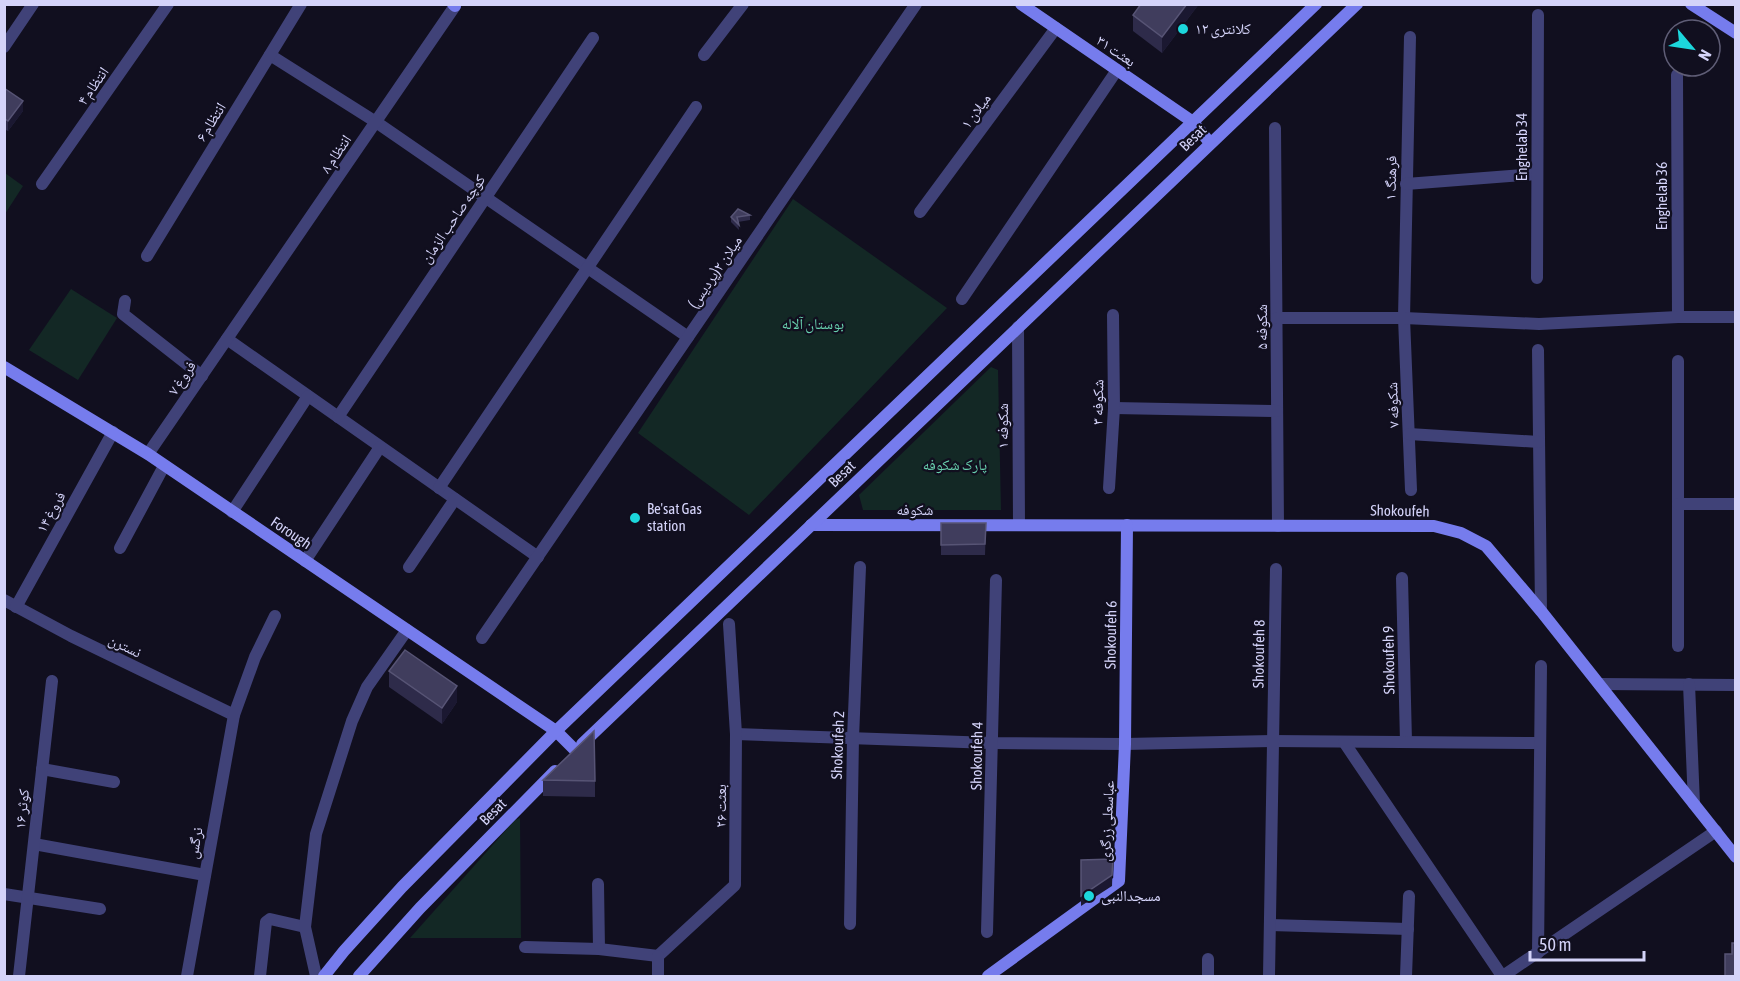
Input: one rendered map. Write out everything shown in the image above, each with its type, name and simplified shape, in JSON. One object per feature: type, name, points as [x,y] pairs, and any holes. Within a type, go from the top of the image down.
[{"type":"main road","name":"بعثت ۳۱","points":[[1021,4],[1193,122],[1210,143]]},
{"type":"main road","name":"Besat","points":[[324,976],[402,887],[556,731],[1316,4]]},
{"type":"main road","name":"Besat","points":[[359,976],[422,906],[575,750],[1357,4]]},
{"type":"main road","points":[[1691,4],[1736,33]]},
{"type":"main road","name":"Forough","points":[[4,367],[148,454],[556,731],[575,750]]},
{"type":"main road","name":"شکوفه","points":[[811,525],[1019,525]]},
{"type":"main road","name":"Shokoufeh","points":[[1019,525],[1434,526],[1461,533],[1486,546],[1541,611],[1736,857]]},
{"type":"main road","name":"Shokoufeh 6","points":[[1125,744],[1127,525]]},
{"type":"main road","name":"عباسعلی زرگری","points":[[988,976],[1119,881],[1125,744]]},
{"type":"street","points":[[4,47],[33,4]]},
{"type":"street","name":"انتظام ۴","points":[[42,184],[168,4]]},
{"type":"street","name":"انتظام ۶","points":[[147,255],[301,4]]},
{"type":"street","points":[[704,55],[743,4]]},
{"type":"street","name":"میلان ۲(پردیس)","points":[[482,638],[916,4]]},
{"type":"street","name":"انتظام ۸","points":[[241,319],[454,5]]},
{"type":"street","name":"Enghelab 34","points":[[1537,278],[1538,15]]},
{"type":"street","name":"میلان ۱","points":[[920,212],[1056,28]]},
{"type":"street","name":"فرهنگ ۱","points":[[1404,318],[1410,37]]},
{"type":"street","name":"کوچه صاحب الزمان","points":[[338,417],[593,38]]},
{"type":"street","points":[[270,55],[376,122],[688,337]]},
{"type":"street","points":[[962,299],[1117,70]]},
{"type":"street","name":"Enghelab 36","points":[[1677,78],[1678,317]]},
{"type":"street","points":[[439,488],[696,107]]},
{"type":"street","name":"شکوفه ۵","points":[[1275,128],[1278,526]]},
{"type":"street","points":[[1406,184],[1537,174]]},
{"type":"street","points":[[125,301],[123,314],[202,376]]},
{"type":"street","name":"شکوفه ۳","points":[[1109,488],[1114,408],[1113,315]]},
{"type":"street","points":[[1277,318],[1404,318],[1539,324],[1678,317],[1736,317]]},
{"type":"street","name":"شکوفه ۷","points":[[1404,318],[1411,490]]},
{"type":"street","name":"فروغ ۷","points":[[148,454],[241,319]]},
{"type":"street","name":"شکوفه ۱","points":[[1018,327],[1019,525]]},
{"type":"street","points":[[227,339],[538,557]]},
{"type":"street","points":[[1538,350],[1541,611]]},
{"type":"street","points":[[1678,361],[1678,646]]},
{"type":"street","points":[[232,512],[308,396]]},
{"type":"street","points":[[1114,408],[1277,411]]},
{"type":"street","name":"فروغ ۱۴","points":[[16,607],[113,432]]},
{"type":"street","points":[[1409,434],[1539,442]]},
{"type":"street","points":[[304,561],[380,447]]},
{"type":"street","points":[[120,548],[164,466]]},
{"type":"street","points":[[409,567],[455,499]]},
{"type":"street","points":[[1678,504],[1736,504]]},
{"type":"street","name":"Shokoufeh 2","points":[[850,924],[853,738],[860,567]]},
{"type":"street","name":"Shokoufeh 8","points":[[1269,976],[1276,569]]},
{"type":"street","name":"Shokoufeh 9","points":[[1402,578],[1407,742]]},
{"type":"street","name":"Shokoufeh 4","points":[[987,932],[996,580]]},
{"type":"street","name":"نسترن","points":[[4,600],[234,716]]},
{"type":"street","name":"نرگس","points":[[187,976],[234,716],[255,657],[275,616]]},
{"type":"street","name":"بعثت ۲۶","points":[[658,956],[735,885],[736,734],[729,624]]},
{"type":"street","points":[[316,976],[305,927],[316,834],[352,721],[367,687],[407,630]]},
{"type":"street","points":[[1538,953],[1541,666]]},
{"type":"street","name":"کوثر ۱۶","points":[[19,976],[52,681]]},
{"type":"street","points":[[1599,684],[1736,685]]},
{"type":"street","points":[[1689,684],[1694,804]]},
{"type":"street","points":[[736,734],[992,743],[1125,744],[1272,741],[1540,743]]},
{"type":"street","points":[[1344,742],[1503,976],[1716,831]]},
{"type":"street","points":[[42,769],[114,782]]},
{"type":"street","points":[[34,844],[205,875]]},
{"type":"street","points":[[598,884],[599,949]]},
{"type":"street","points":[[4,894],[100,909]]},
{"type":"street","points":[[1406,976],[1409,896]]},
{"type":"street","points":[[260,976],[266,922],[270,919],[305,927]]},
{"type":"street","points":[[1270,925],[1408,929]]},
{"type":"street","points":[[525,947],[599,949],[658,956],[658,976]]},
{"type":"street","points":[[1208,959],[1208,976]]},
{"type":"green space","points":[[5,173],[23,186],[5,214]]},
{"type":"green space","name":"بوستان آلاله","points":[[793,199],[947,308],[749,515],[638,433]]},
{"type":"green space","points":[[71,289],[117,318],[78,380],[29,350]]},
{"type":"green space","name":"پارک شکوفه","points":[[991,367],[998,370],[1001,510],[863,510],[859,495]]},
{"type":"green space","points":[[520,818],[521,938],[410,938],[515,820]]},
{"type":"building","points":[[1141,4],[1187,4],[1162,37],[1133,15]]},
{"type":"building","points":[[4,88],[23,101],[8,121],[4,118]]},
{"type":"building","points":[[738,209],[750,215],[737,217],[739,225],[731,217]]},
{"type":"building","points":[[941,523],[986,523],[985,544],[941,545]]},
{"type":"building","points":[[405,650],[457,686],[442,708],[389,671]]},
{"type":"building","points":[[594,731],[595,781],[543,780]]},
{"type":"building","points":[[1113,859],[1112,875],[1081,896],[1081,860]]},
{"type":"building","points":[[1732,943],[1736,943],[1736,976],[1725,976],[1725,954],[1732,954]]},
{"type":"place","name":"کلانتری ۱۲","points":[[1183,29]]},
{"type":"place","name":"Be'sat Gas station","points":[[635,518]]},
{"type":"place","name":"مسجدالنبی","points":[[1089,896]]}]
